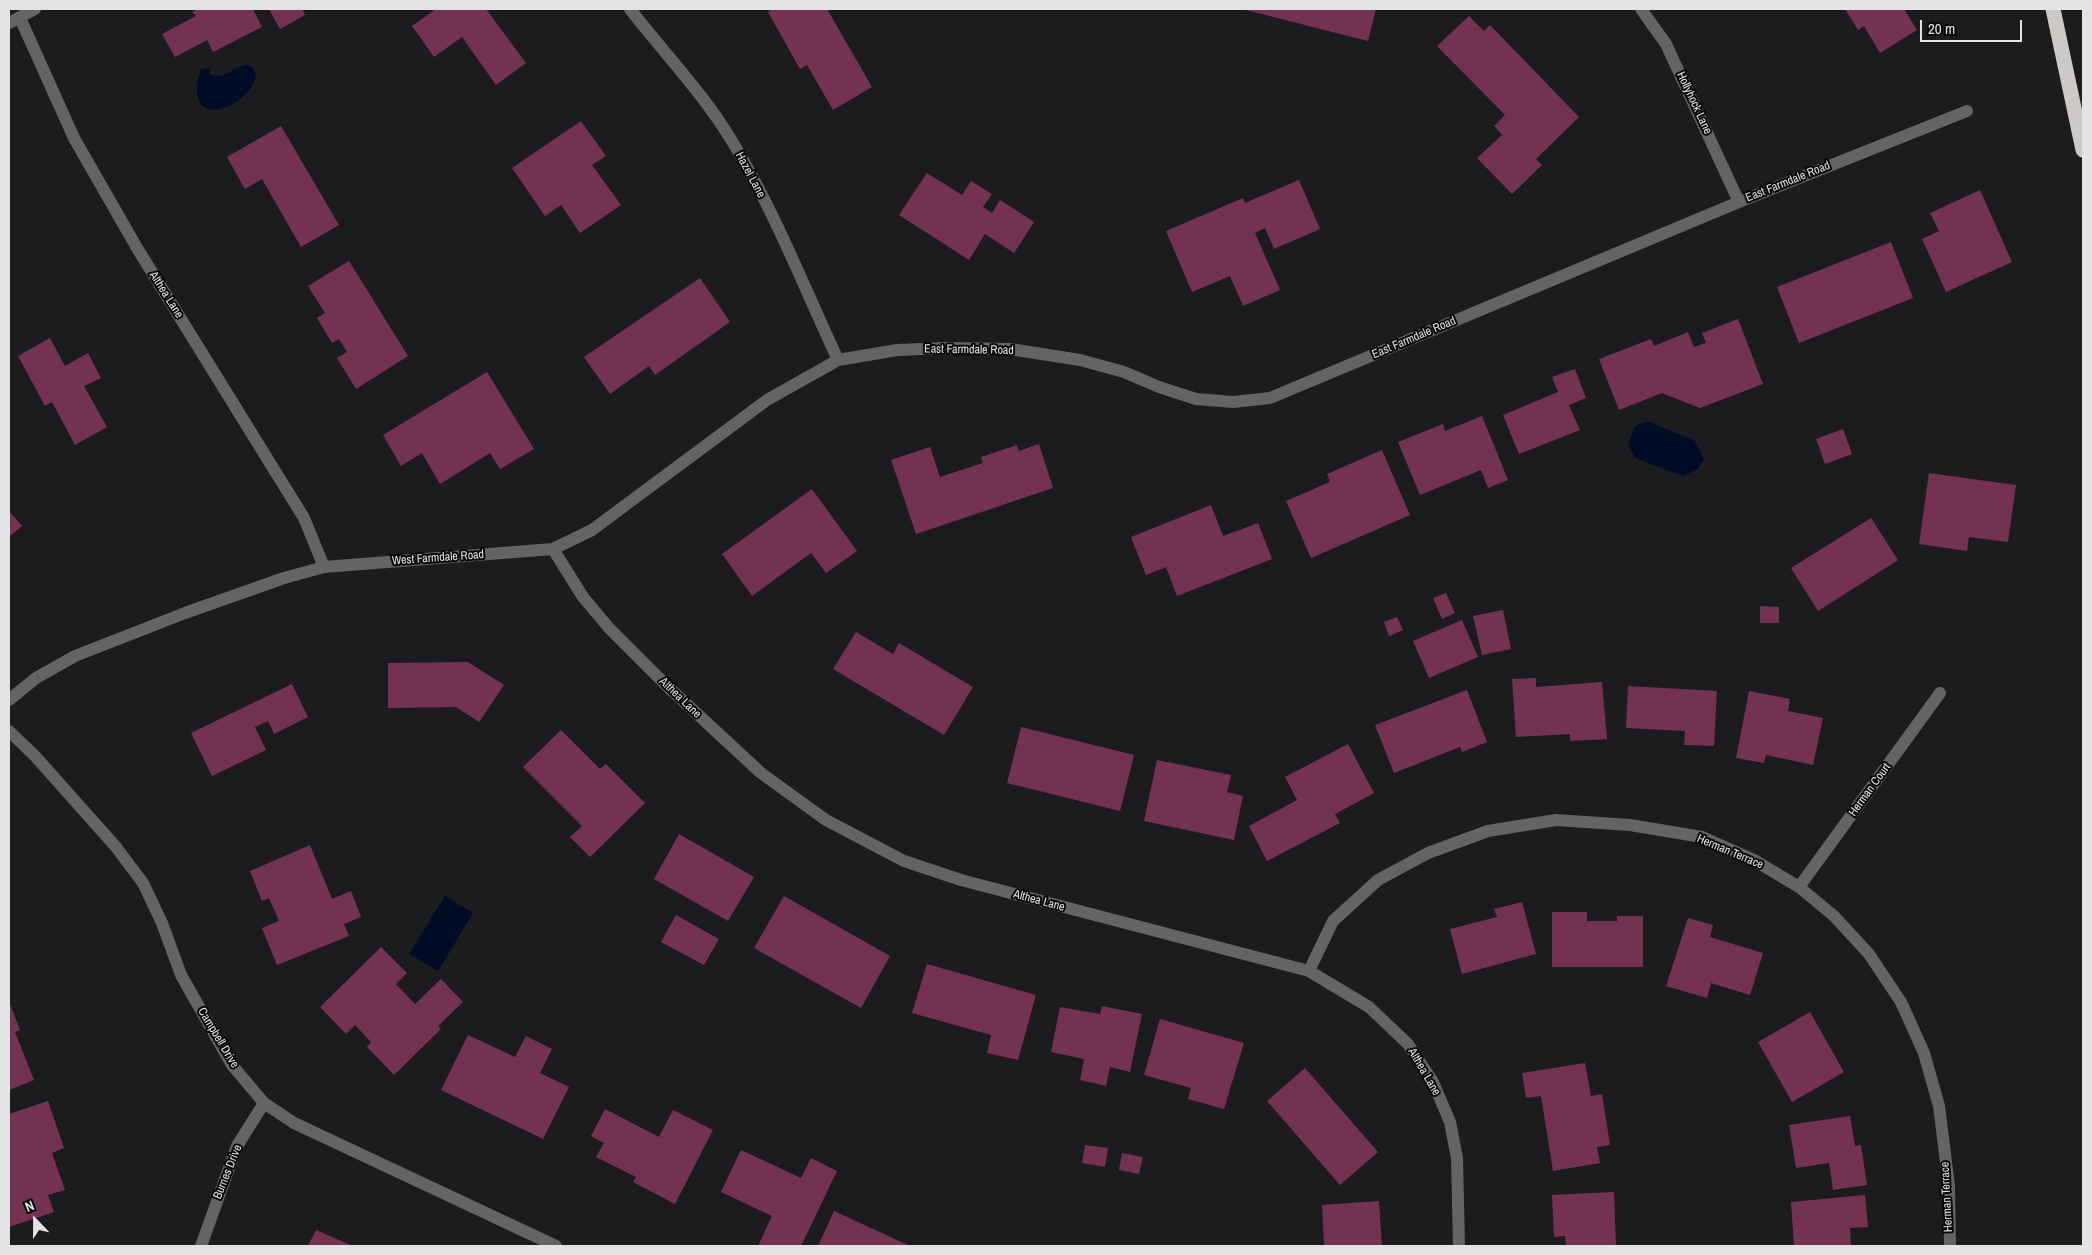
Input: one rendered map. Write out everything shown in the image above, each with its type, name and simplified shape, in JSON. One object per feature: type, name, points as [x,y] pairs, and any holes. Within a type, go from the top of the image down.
[{"type":"highway","points":[[2053,9],[2083,150]]},
{"type":"street","points":[[14,20],[35,9]]},
{"type":"street","name":"Hazel Lane","points":[[630,9],[678,66],[732,141],[775,222],[838,360]]},
{"type":"street","name":"Hollyhock Lane","points":[[1641,9],[1666,44],[1739,202]]},
{"type":"street","name":"Althea Lane","points":[[14,20],[74,138],[137,248],[304,518],[324,567]]},
{"type":"street","name":"East Farmdale Road","points":[[838,360],[897,350],[946,348],[1010,349],[1080,360],[1124,372],[1159,387],[1196,399],[1233,402],[1270,398],[1739,202],[1967,111]]},
{"type":"street","name":"West Farmdale Road","points":[[9,700],[36,678],[75,656],[284,578],[324,567],[553,549],[592,530],[767,400],[838,360]]},
{"type":"street","name":"Althea Lane","points":[[553,549],[583,597],[609,628],[659,678],[761,773],[826,820],[904,861],[961,880],[1309,971],[1369,1007],[1408,1044],[1433,1082],[1450,1122],[1457,1158],[1459,1246]]},
{"type":"street","name":"Herman Court","points":[[1799,887],[1940,693]]},
{"type":"street","name":"Campbell Drive","points":[[9,731],[35,756],[116,847],[143,883],[162,923],[181,975],[232,1065],[264,1103],[294,1123],[556,1246]]},
{"type":"street","name":"Herman Terrace","points":[[1309,971],[1333,921],[1378,880],[1428,853],[1488,831],[1556,820],[1630,825],[1702,837],[1754,860],[1799,887],[1834,916],[1869,954],[1901,1002],[1924,1053],[1939,1106],[1949,1186],[1950,1246]]},
{"type":"street","name":"Burnes Drive","points":[[201,1246],[237,1146],[264,1103]]},
{"type":"water","points":[[247,65],[253,68],[256,75],[245,95],[225,108],[214,110],[205,108],[199,101],[197,88],[201,69],[210,68],[210,74],[220,76]]},
{"type":"water","points":[[1647,421],[1695,441],[1704,459],[1698,469],[1683,476],[1635,458],[1628,444],[1635,426]]},
{"type":"water","points":[[445,896],[473,913],[438,971],[409,954]]},
{"type":"building","points":[[199,9],[253,9],[262,27],[213,52],[207,40],[175,57],[162,34],[196,16],[192,12]]},
{"type":"building","points":[[269,9],[302,9],[305,15],[280,29]]},
{"type":"building","points":[[436,9],[486,9],[526,63],[496,85],[462,37],[434,57],[412,26]]},
{"type":"building","points":[[773,9],[827,9],[872,87],[833,110],[807,65],[800,69],[768,12]]},
{"type":"building","points":[[1242,9],[1376,9],[1368,41]]},
{"type":"building","points":[[1845,9],[1904,9],[1917,30],[1880,53],[1864,26],[1858,30]]},
{"type":"building","points":[[1469,16],[1484,31],[1490,25],[1579,117],[1536,159],[1542,165],[1512,194],[1477,158],[1502,135],[1494,126],[1505,115],[1437,46]]},
{"type":"building","points":[[581,121],[606,156],[592,165],[621,205],[580,233],[561,205],[545,216],[512,168]]},
{"type":"building","points":[[281,126],[339,225],[301,247],[262,179],[245,189],[227,157]]},
{"type":"building","points":[[927,173],[962,195],[971,181],[992,194],[983,207],[992,213],[1000,200],[1034,222],[1014,253],[985,234],[969,260],[899,215]]},
{"type":"building","points":[[1299,180],[1320,229],[1274,249],[1265,228],[1255,233],[1280,290],[1243,306],[1230,276],[1192,292],[1166,231],[1243,198],[1245,203]]},
{"type":"building","points":[[1980,190],[2012,262],[1946,292],[1922,239],[1939,231],[1930,213]]},
{"type":"building","points":[[1891,242],[1913,298],[1799,343],[1777,287]]},
{"type":"building","points":[[349,261],[408,356],[356,389],[337,358],[347,352],[339,339],[332,343],[317,318],[325,313],[308,286]]},
{"type":"building","points":[[700,278],[730,322],[655,375],[649,366],[610,394],[584,357]]},
{"type":"building","points":[[1738,319],[1763,384],[1700,408],[1662,393],[1619,410],[1599,359],[1651,339],[1654,346],[1688,332],[1694,347],[1706,343],[1702,333]]},
{"type":"building","points":[[50,338],[65,366],[88,353],[101,378],[84,386],[107,427],[75,445],[52,402],[45,406],[18,356]]},
{"type":"building","points":[[1575,369],[1586,398],[1569,405],[1580,430],[1519,454],[1503,415],[1558,392],[1552,377]]},
{"type":"building","points":[[487,372],[534,449],[500,469],[490,453],[440,484],[422,453],[401,466],[383,435]]},
{"type":"building","points":[[1482,416],[1508,480],[1488,488],[1481,470],[1420,495],[1398,442],[1443,424],[1445,431]]},
{"type":"building","points":[[1843,429],[1852,454],[1825,464],[1816,439]]},
{"type":"building","points":[[1039,444],[1053,488],[916,534],[891,460],[930,447],[940,477],[983,463],[981,457],[1017,445],[1019,451]]},
{"type":"building","points":[[1382,450],[1410,515],[1311,558],[1286,501],[1330,482],[1327,474]]},
{"type":"building","points":[[1929,473],[2016,485],[2008,542],[1969,537],[1967,551],[1919,544]]},
{"type":"building","points":[[812,489],[857,551],[826,573],[811,553],[752,596],[722,554]]},
{"type":"building","points":[[1211,505],[1223,536],[1258,523],[1272,559],[1177,596],[1166,567],[1146,575],[1131,537]]},
{"type":"building","points":[[9,511],[22,526],[9,537]]},
{"type":"building","points":[[1871,518],[1898,560],[1818,611],[1791,568]]},
{"type":"building","points":[[1446,593],[1455,613],[1442,619],[1433,598]]},
{"type":"building","points":[[1760,606],[1779,607],[1779,623],[1760,623]]},
{"type":"building","points":[[1503,610],[1511,649],[1482,655],[1473,616]]},
{"type":"building","points":[[1397,617],[1403,630],[1389,636],[1384,622]]},
{"type":"building","points":[[1462,620],[1478,657],[1429,678],[1413,641]]},
{"type":"building","points":[[856,632],[893,654],[899,643],[973,687],[944,735],[833,669]]},
{"type":"building","points":[[468,662],[504,685],[479,722],[456,707],[388,708],[388,663]]},
{"type":"building","points":[[1536,678],[1536,687],[1602,682],[1607,739],[1570,741],[1570,734],[1516,737],[1512,679]]},
{"type":"building","points":[[292,684],[308,717],[274,734],[268,721],[255,727],[266,750],[212,776],[191,733]]},
{"type":"building","points":[[1628,686],[1717,691],[1714,746],[1684,745],[1685,731],[1626,728]]},
{"type":"building","points":[[1467,690],[1487,742],[1462,752],[1460,747],[1394,773],[1375,725]]},
{"type":"building","points":[[1749,691],[1790,699],[1788,711],[1823,718],[1813,765],[1766,755],[1764,763],[1736,758]]},
{"type":"building","points":[[1021,727],[1134,755],[1120,811],[1007,783]]},
{"type":"building","points":[[561,730],[600,769],[606,764],[645,803],[590,857],[570,837],[582,826],[523,767]]},
{"type":"building","points":[[1348,744],[1374,793],[1335,814],[1340,823],[1267,861],[1249,826],[1297,800],[1285,777]]},
{"type":"building","points":[[1157,760],[1231,775],[1227,792],[1243,796],[1234,840],[1144,821]]},
{"type":"building","points":[[679,834],[754,877],[728,921],[654,879]]},
{"type":"building","points":[[310,845],[332,899],[351,891],[361,917],[344,924],[349,936],[277,965],[262,928],[279,921],[269,898],[262,901],[250,871]]},
{"type":"building","points":[[784,896],[890,956],[861,1008],[754,948]]},
{"type":"building","points":[[1522,902],[1536,954],[1462,974],[1450,929],[1497,917],[1494,909]]},
{"type":"building","points":[[1552,912],[1587,912],[1587,921],[1617,921],[1617,916],[1643,916],[1643,967],[1552,967]]},
{"type":"building","points":[[676,915],[719,939],[704,965],[661,942]]},
{"type":"building","points":[[1688,918],[1713,925],[1710,937],[1763,953],[1750,995],[1711,983],[1707,998],[1666,986]]},
{"type":"building","points":[[381,947],[407,973],[396,984],[415,1004],[441,979],[463,1002],[438,1026],[441,1029],[394,1075],[367,1047],[371,1042],[355,1025],[346,1034],[320,1007]]},
{"type":"building","points":[[927,964],[1036,995],[1018,1060],[987,1053],[991,1035],[912,1013]]},
{"type":"building","points":[[9,1001],[20,1030],[15,1032],[34,1080],[9,1090]]},
{"type":"building","points":[[1102,1006],[1142,1014],[1130,1072],[1110,1067],[1106,1086],[1080,1080],[1084,1059],[1051,1052],[1060,1007],[1100,1014]]},
{"type":"building","points":[[1810,1012],[1844,1072],[1792,1102],[1758,1042]]},
{"type":"building","points":[[1160,1019],[1244,1043],[1224,1109],[1188,1099],[1191,1088],[1144,1075]]},
{"type":"building","points":[[468,1035],[515,1057],[526,1036],[552,1049],[540,1073],[569,1087],[543,1139],[441,1090]]},
{"type":"building","points":[[1585,1063],[1591,1096],[1602,1094],[1610,1145],[1597,1147],[1600,1163],[1553,1171],[1541,1096],[1526,1098],[1522,1073]]},
{"type":"building","points":[[1305,1068],[1378,1152],[1340,1185],[1267,1101]]},
{"type":"building","points":[[48,1101],[64,1148],[52,1153],[65,1190],[48,1195],[54,1212],[9,1227],[9,1114]]},
{"type":"building","points":[[605,1109],[659,1137],[673,1110],[713,1130],[675,1204],[633,1182],[636,1177],[596,1157],[604,1143],[591,1136]]},
{"type":"building","points":[[1850,1116],[1855,1146],[1861,1145],[1867,1185],[1833,1190],[1829,1163],[1796,1168],[1789,1125]]},
{"type":"building","points":[[1085,1145],[1108,1148],[1105,1167],[1082,1163]]},
{"type":"building","points":[[741,1150],[801,1178],[811,1158],[837,1171],[801,1246],[758,1246],[772,1216],[721,1192]]},
{"type":"building","points":[[1122,1153],[1143,1157],[1139,1174],[1119,1170]]},
{"type":"building","points":[[1614,1192],[1616,1246],[1566,1246],[1565,1236],[1554,1237],[1552,1195]]},
{"type":"building","points":[[1865,1195],[1868,1227],[1850,1228],[1851,1246],[1794,1246],[1791,1202]]},
{"type":"building","points":[[1379,1201],[1382,1246],[1324,1246],[1322,1205]]},
{"type":"building","points":[[834,1211],[910,1246],[818,1246]]},
{"type":"building","points":[[316,1230],[353,1246],[308,1246]]}]
